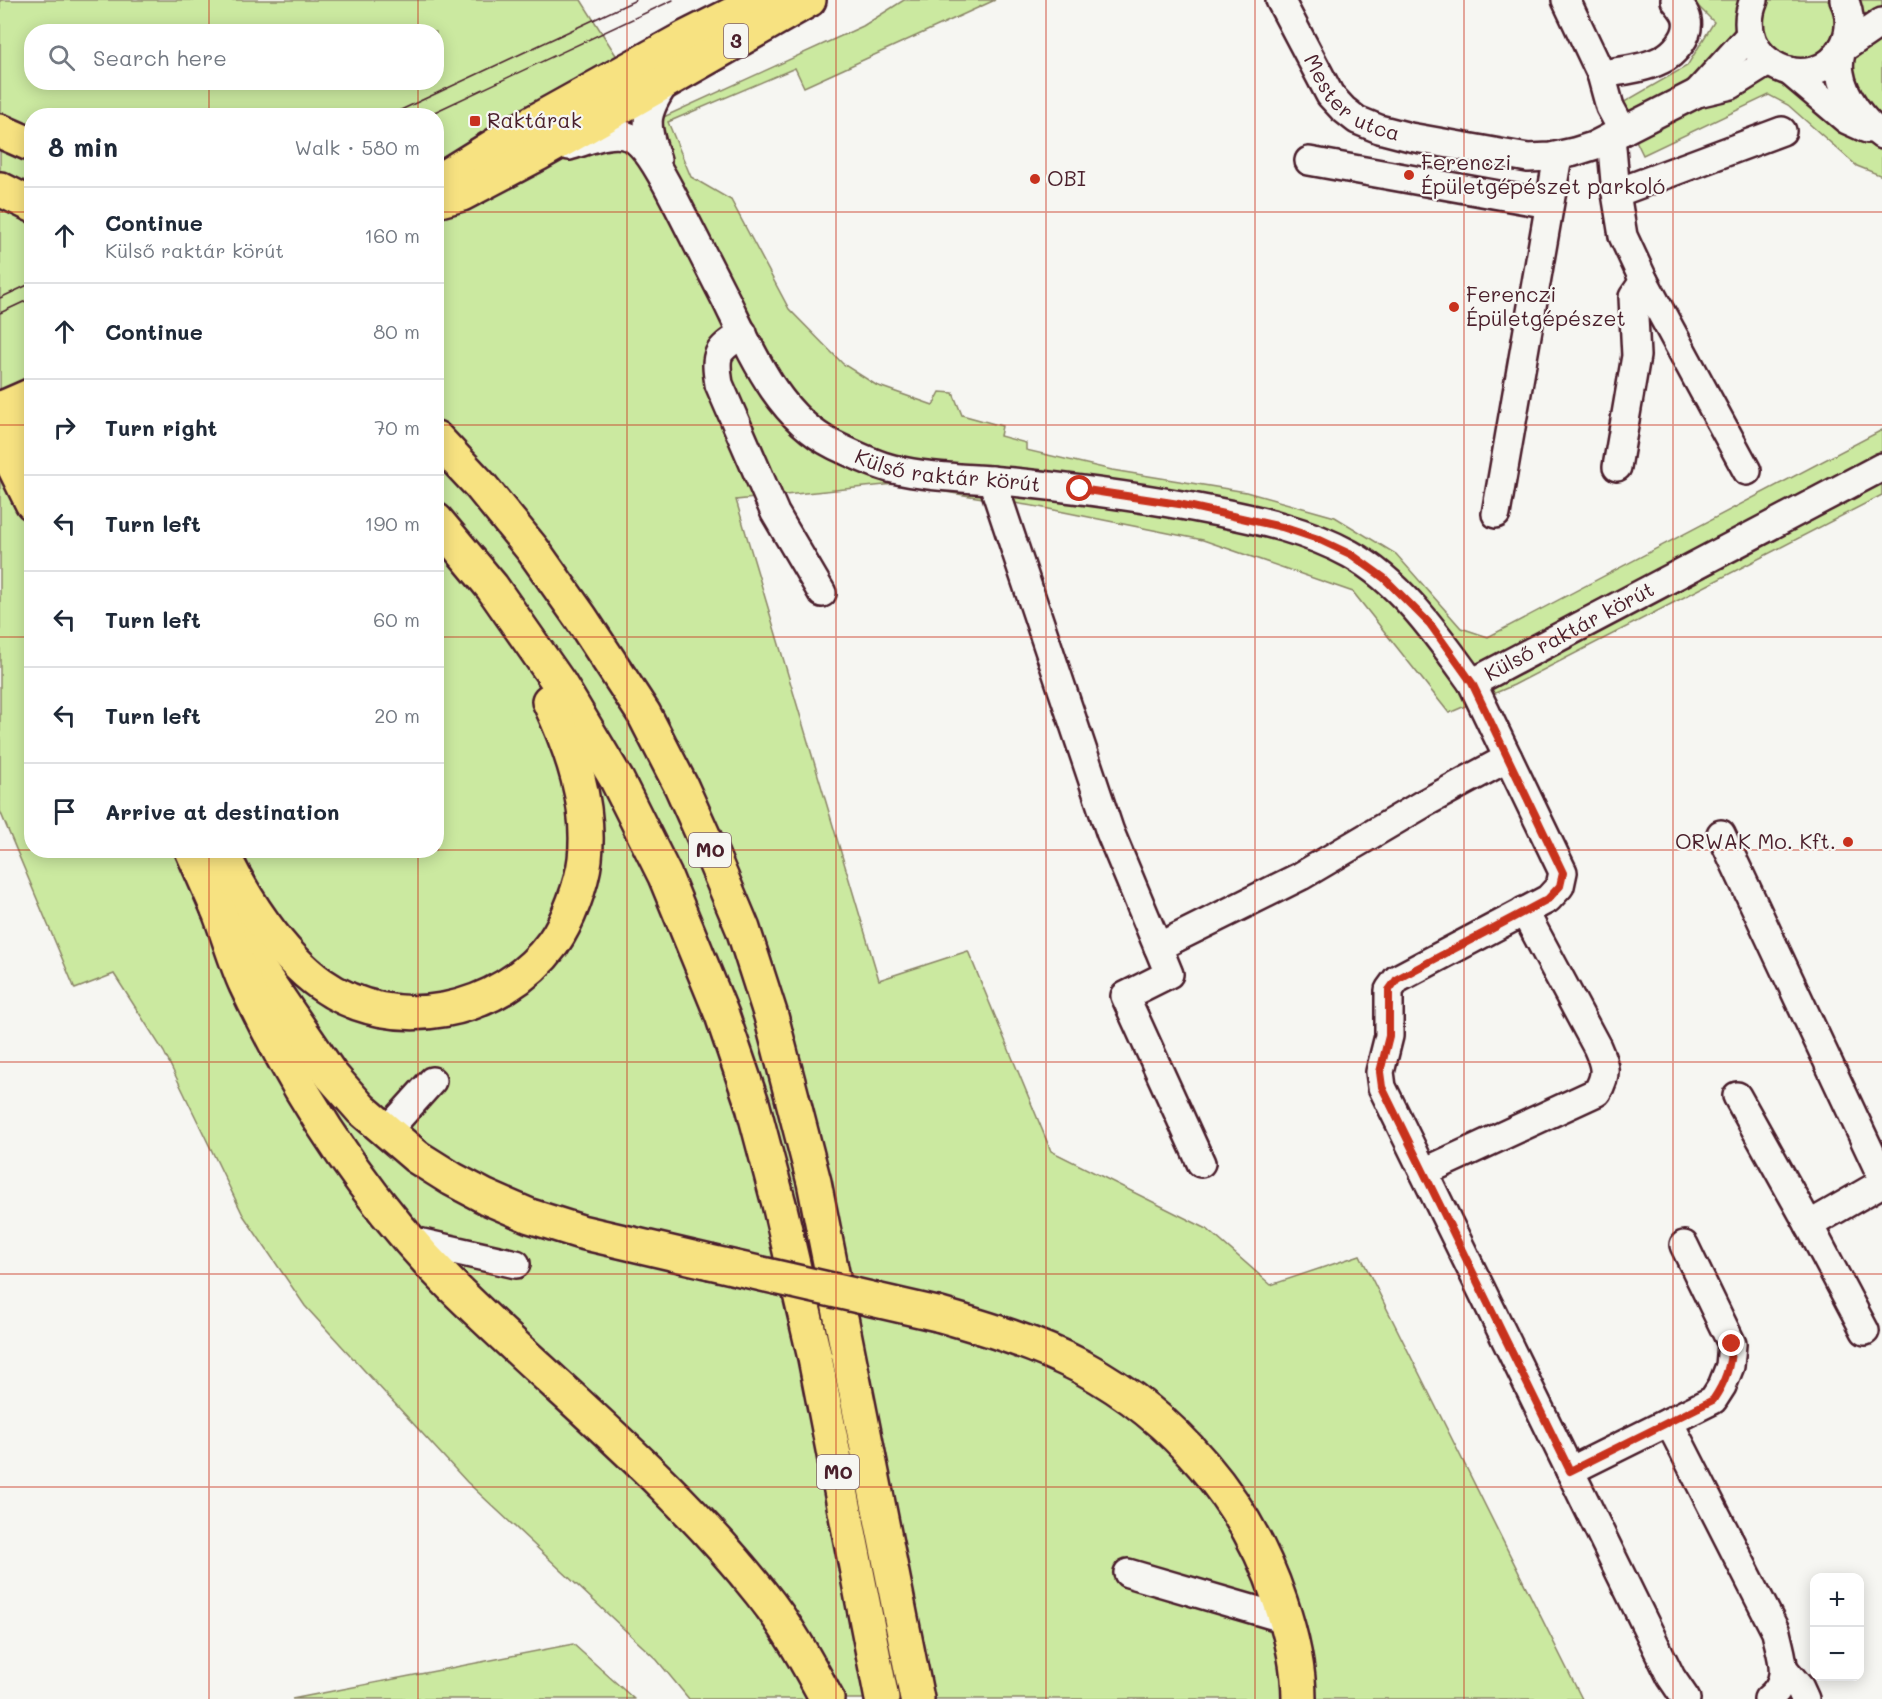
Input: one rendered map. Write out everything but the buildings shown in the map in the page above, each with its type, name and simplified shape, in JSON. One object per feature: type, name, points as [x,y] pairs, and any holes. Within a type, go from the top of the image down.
[{"type":"main road","name":"3","points":[[444,177],[523,128],[687,37],[761,0]]},
{"type":"main road","name":"3","points":[[444,199],[462,194],[538,154],[808,0]]},
{"type":"main road","points":[[0,131],[24,142]]},
{"type":"main road","points":[[0,189],[24,201]]},
{"type":"main road","points":[[9,409],[24,433]]},
{"type":"main road","points":[[9,409],[5,448],[24,487]]},
{"type":"main road","name":"M0","points":[[444,447],[480,485],[533,550],[582,618],[644,714],[681,786],[743,929],[771,1016],[814,1182],[917,1699]]},
{"type":"main road","points":[[0,485],[24,498]]},
{"type":"main road","name":"M0","points":[[444,530],[492,587],[559,683],[617,780],[665,876],[706,975],[753,1106],[779,1204],[815,1358],[882,1699]]},
{"type":"main road","points":[[228,864],[263,922],[303,969],[322,985],[364,1006],[393,1012],[417,1013],[448,1010],[470,1004],[495,993],[538,961],[554,942],[577,890],[585,861],[587,830],[584,802],[566,736],[492,587]]},
{"type":"main road","points":[[196,858],[246,983],[296,1081],[327,1133],[360,1180],[409,1240],[450,1284],[659,1481],[710,1534],[760,1592],[795,1641],[827,1699]]},
{"type":"main road","points":[[228,864],[252,932],[290,1013]]},
{"type":"main road","points":[[218,909],[331,1075],[361,1109],[417,1157],[452,1179],[530,1216],[581,1232],[937,1314],[987,1329],[1043,1349],[1083,1368],[1121,1391],[1153,1415],[1185,1444],[1210,1471],[1231,1499],[1269,1570],[1286,1619],[1295,1654],[1299,1699]]},
{"type":"main road","points":[[906,1645],[924,1699]]},
{"type":"street","name":"Mester utca","points":[[1280,0],[1330,95],[1342,109],[1357,120],[1379,129],[1410,137],[1528,158],[1558,156],[1593,146],[1697,93]]},
{"type":"street","points":[[1566,0],[1601,74],[1611,107],[1617,134],[1616,193],[1623,236],[1644,281],[1748,471]]},
{"type":"street","points":[[1601,74],[1652,63],[1661,60],[1673,51],[1688,30],[1687,18],[1675,0]]},
{"type":"street","points":[[1844,0],[1849,16],[1849,28],[1842,49],[1839,71],[1857,110],[1880,133]]},
{"type":"street","points":[[1748,13],[1758,51],[1847,120],[1880,133]]},
{"type":"street","points":[[1697,93],[1748,13]]},
{"type":"street","points":[[1697,93],[1779,67],[1802,72],[1820,68],[1831,61],[1842,49],[1882,22]]},
{"type":"street","name":"Külső raktár körút","points":[[663,176],[647,126],[653,100],[665,83]]},
{"type":"street","points":[[1616,193],[1782,131]]},
{"type":"street","name":"Külső raktár körút","points":[[538,154],[605,135],[631,137],[640,144],[663,176],[774,391],[800,421],[828,442],[854,455],[892,469],[1080,489],[1179,504],[1282,527],[1318,539],[1352,555],[1384,578],[1430,624],[1472,683],[1882,467]]},
{"type":"street","points":[[1496,514],[1558,156]]},
{"type":"street","points":[[1309,161],[1549,204]]},
{"type":"street","points":[[1617,467],[1636,356],[1634,297],[1644,281]]},
{"type":"street","points":[[743,333],[722,347],[717,356],[719,384],[775,513],[822,593]]},
{"type":"street","points":[[992,480],[1110,832],[1169,974],[1125,996],[1201,1163]]},
{"type":"street","points":[[1472,683],[1563,873],[1560,886],[1548,899],[1397,979],[1389,990],[1389,1036],[1380,1072],[1382,1087],[1671,1677],[1686,1699]]},
{"type":"street","points":[[1158,948],[1301,876],[1423,804],[1508,758]]},
{"type":"street","points":[[1721,834],[1882,1177]]},
{"type":"street","points":[[1424,1172],[1597,1092],[1604,1080],[1604,1064],[1597,1047],[1524,911]]},
{"type":"street","points":[[387,1131],[432,1081]]},
{"type":"street","points":[[1737,1096],[1865,1330]]},
{"type":"street","points":[[1809,1225],[1882,1184]]},
{"type":"street","points":[[409,1240],[516,1264]]},
{"type":"street","points":[[1570,1471],[1713,1400],[1722,1386],[1730,1366],[1732,1344],[1684,1245]]},
{"type":"street","points":[[1669,1422],[1776,1632],[1784,1669],[1782,1683],[1768,1699]]},
{"type":"street","points":[[1128,1573],[1286,1619]]},
{"type":"street","points":[[1784,1669],[1806,1699]]},
{"type":"green space","points":[[0,0],[581,0],[657,120],[863,26],[904,0],[995,0],[804,87],[795,68],[668,122],[691,177],[731,200],[789,309],[843,364],[876,385],[933,405],[940,392],[953,393],[962,415],[1002,426],[1000,436],[1026,443],[1026,450],[1112,470],[1246,492],[1335,517],[1396,554],[1461,628],[1488,637],[1882,430],[1882,495],[1514,685],[1449,713],[1353,592],[1203,540],[1039,507],[895,484],[736,500],[879,980],[968,951],[1051,1151],[1207,1229],[1271,1285],[1360,1255],[1582,1699],[689,1699],[657,1660],[467,1482],[305,1306],[243,1215],[164,1052],[114,974],[75,989],[0,811]]},
{"type":"green space","points":[[1692,0],[1882,0],[1882,176],[1857,166],[1788,105],[1769,95],[1643,155],[1619,105],[1687,66],[1714,22]]},
{"type":"green space","points":[[573,1644],[634,1699],[292,1699]]},
{"type":"tram line","points":[[444,90],[636,0]]},
{"type":"tram line","points":[[443,108],[673,0]]},
{"type":"tram line","points":[[405,108],[444,90]]},
{"type":"tram line","points":[[0,298],[24,287]]},
{"type":"tram line","points":[[0,313],[24,302]]},
{"type":"place","name":"Raktárak","points":[[475,121]]},
{"type":"place","name":"Ferenczi Épületgépészet parkoló","points":[[1409,175]]},
{"type":"place","name":"OBI","points":[[1035,179]]},
{"type":"place","name":"Ferenczi Épületgépészet","points":[[1454,307]]},
{"type":"place","name":"ORWAK Mo. Kft.","points":[[1848,842]]},
{"type":"route","points":[[1080,489],[1179,504],[1238,516],[1318,539],[1352,555],[1384,578],[1430,624],[1472,683],[1563,873],[1560,886],[1548,899],[1397,979],[1389,990],[1389,1036],[1380,1072],[1382,1087],[1570,1471],[1713,1400],[1730,1366],[1732,1344]]}]
